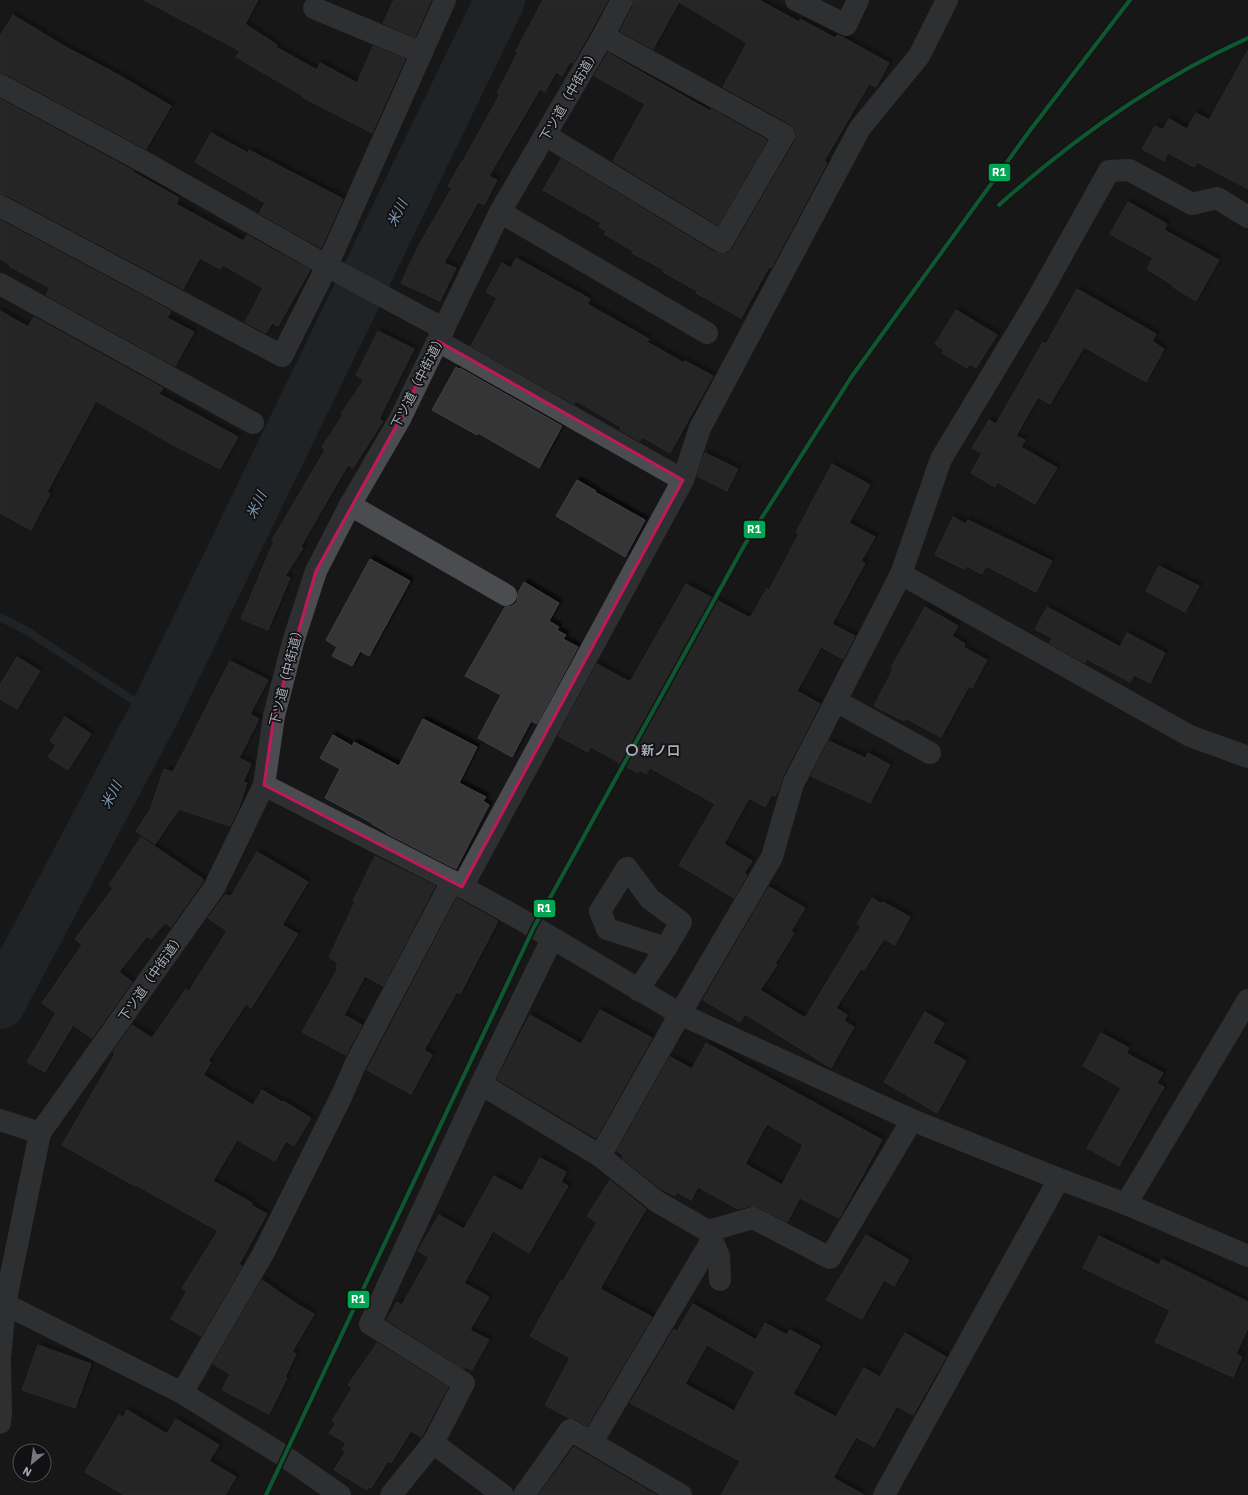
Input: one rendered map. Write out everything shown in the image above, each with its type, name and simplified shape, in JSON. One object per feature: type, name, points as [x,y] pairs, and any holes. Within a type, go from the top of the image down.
[{"type":"street","points":[[0,206],[282,356],[332,269],[445,0]]},
{"type":"street","name":"下ツ道（中街道）","points":[[0,1358],[5,1304],[40,1132],[214,888],[264,785],[274,716],[293,642],[316,571],[350,505],[400,419],[500,212],[603,36],[622,0]]},
{"type":"street","points":[[796,0],[846,25],[858,0]]},
{"type":"street","points":[[182,1393],[263,1254],[342,1096],[355,1065],[682,480],[700,428],[860,128],[918,56],[947,0]]},
{"type":"street","points":[[314,8],[422,53]]},
{"type":"street","points":[[545,135],[722,242],[784,135],[603,36]]},
{"type":"street","points":[[0,85],[144,162],[332,269],[388,298],[441,335],[682,480]]},
{"type":"street","points":[[600,1156],[680,1014],[772,857],[793,784],[901,574],[941,459],[1035,302],[1109,172],[1129,170],[1192,204],[1217,198],[1248,217]]},
{"type":"street","points":[[500,212],[707,333]]},
{"type":"street","points":[[0,284],[253,423]]},
{"type":"street","points":[[350,505],[506,595]]},
{"type":"street","points":[[901,574],[1190,736],[1248,757]]},
{"type":"street","points":[[836,701],[930,753]]},
{"type":"street","points":[[264,785],[457,884],[522,920],[680,1014],[912,1120],[1059,1179],[1126,1204],[1248,1256]]},
{"type":"street","points":[[391,1495],[432,1443],[464,1383],[370,1324],[481,1084],[552,939]]},
{"type":"street","points":[[638,990],[666,948]]},
{"type":"street","points":[[1126,1204],[1248,1000]]},
{"type":"street","points":[[481,1084],[600,1156],[656,1201],[710,1236],[719,1256],[720,1280]]},
{"type":"street","points":[[592,1442],[710,1236],[753,1218],[830,1258],[912,1120]]},
{"type":"street","points":[[2,1121],[40,1132]]},
{"type":"street","points":[[884,1495],[1059,1179]]},
{"type":"street","points":[[5,1304],[182,1393],[284,1456],[340,1495]]},
{"type":"street","points":[[0,1363],[2,1413],[0,1423]]},
{"type":"street","points":[[524,1495],[570,1430],[681,1495]]},
{"type":"street","points":[[432,1443],[503,1495]]},
{"type":"highlighted area","points":[[438,341],[683,480],[462,887],[264,785],[274,716],[316,571],[400,419]]},
{"type":"building","points":[[144,0],[258,0],[245,24],[277,45],[276,47],[317,70],[320,63],[357,83],[373,46],[405,59],[372,133],[302,97],[303,96],[236,57],[240,51]]},
{"type":"building","points":[[394,0],[431,0],[415,37],[383,23]]},
{"type":"building","points":[[543,0],[608,0],[573,63],[570,62],[562,76],[556,72],[545,92],[540,89],[489,176],[497,180],[484,205],[478,202],[444,263],[456,268],[440,301],[401,283],[419,245],[452,188],[448,186],[500,94],[497,93],[518,52],[516,51]]},
{"type":"building","points":[[634,0],[759,0],[799,22],[800,19],[835,38],[837,35],[842,37],[889,63],[876,87],[869,84],[824,161],[827,163],[771,268],[769,267],[741,318],[696,293],[697,291],[663,272],[664,270],[632,253],[633,251],[604,234],[607,231],[599,227],[601,223],[543,190],[561,159],[716,253],[728,253],[733,248],[795,141],[795,129],[790,124],[723,87],[747,43],[679,2],[653,49],[620,31],[633,6]]},
{"type":"building","points":[[13,15],[64,46],[122,77],[171,106],[146,149],[6,74],[0,73],[0,36]]},
{"type":"building","points":[[1248,50],[1248,189],[1197,162],[1194,167],[1168,153],[1164,161],[1142,149],[1155,126],[1163,130],[1169,119],[1187,129],[1196,113],[1209,120]]},
{"type":"building","points":[[608,53],[710,111],[711,109],[767,140],[718,225],[613,161],[645,104],[594,76]]},
{"type":"building","points":[[0,99],[134,171],[133,172],[179,198],[176,204],[243,241],[247,235],[310,270],[278,326],[272,323],[266,333],[245,322],[263,288],[223,265],[220,269],[200,258],[183,289],[6,195],[0,194]]},
{"type":"building","points":[[211,133],[248,153],[249,150],[343,199],[321,248],[259,213],[265,203],[195,162]]},
{"type":"building","points":[[1128,202],[1167,224],[1164,230],[1219,260],[1196,301],[1147,269],[1153,258],[1110,234]]},
{"type":"building","points":[[0,220],[171,311],[167,318],[194,332],[175,366],[46,295],[50,288],[9,266],[10,264],[0,259]]},
{"type":"building","points":[[516,258],[590,299],[587,304],[649,339],[647,342],[684,363],[685,361],[713,376],[670,453],[642,437],[640,441],[620,430],[621,427],[576,401],[574,404],[471,346],[497,298],[486,292],[502,263],[511,268]]},
{"type":"building","points":[[1077,289],[1156,334],[1152,341],[1164,349],[1146,382],[1084,347],[1050,404],[1038,397],[1016,436],[1025,440],[1021,447],[1057,468],[1035,504],[997,482],[995,487],[971,473],[982,453],[972,448],[989,420],[996,424],[1043,342],[1046,344]]},
{"type":"building","points":[[956,310],[997,335],[976,368],[969,364],[967,368],[942,353],[944,350],[935,344]]},
{"type":"building","points":[[0,311],[28,327],[34,317],[163,388],[159,394],[238,437],[220,469],[175,446],[96,401],[47,492],[50,494],[31,530],[0,513]]},
{"type":"building","points":[[378,331],[414,349],[379,419],[383,421],[353,468],[348,465],[301,546],[303,548],[285,576],[290,578],[268,630],[241,619],[274,541],[272,540],[325,450],[322,447],[343,415],[341,414],[364,380],[356,375]]},
{"type":"building","points":[[456,367],[562,426],[539,468],[478,433],[477,435],[432,410]]},
{"type":"building","points":[[705,453],[738,469],[727,491],[697,476]]},
{"type":"building","points":[[832,464],[870,485],[849,523],[875,537],[861,561],[865,563],[832,624],[855,636],[843,659],[821,647],[797,691],[820,704],[782,778],[778,791],[775,796],[772,795],[765,807],[749,798],[724,844],[752,861],[744,873],[747,875],[734,898],[679,865],[715,804],[650,768],[646,774],[639,770],[638,773],[591,747],[588,752],[558,736],[597,664],[630,682],[686,584],[750,618],[767,588],[769,590],[799,534],[796,532]]},
{"type":"building","points":[[577,480],[596,491],[595,492],[645,520],[625,557],[556,516]]},
{"type":"building","points":[[953,517],[966,524],[968,520],[1052,561],[1036,592],[986,566],[982,574],[966,566],[964,569],[935,555]]},
{"type":"building","points":[[370,559],[410,581],[369,656],[360,651],[352,666],[332,656],[337,647],[326,640]]},
{"type":"building","points":[[1159,566],[1199,586],[1185,612],[1146,591]]},
{"type":"building","points":[[524,582],[559,603],[549,621],[559,627],[557,630],[566,635],[563,639],[578,647],[537,724],[531,721],[512,757],[478,738],[501,695],[465,676],[505,607],[512,606],[517,602],[518,593]]},
{"type":"building","points":[[925,607],[958,626],[952,636],[965,644],[963,647],[987,660],[972,688],[969,686],[941,737],[905,718],[904,721],[874,706],[893,669],[891,668]]},
{"type":"building","points":[[1047,607],[1120,647],[1127,633],[1165,653],[1150,683],[1134,675],[1130,682],[1087,659],[1085,663],[1049,643],[1052,638],[1035,629]]},
{"type":"building","points":[[17,657],[40,671],[17,709],[0,699],[0,685]]},
{"type":"building","points":[[230,661],[268,680],[250,714],[259,719],[239,758],[251,764],[243,782],[247,783],[238,810],[230,826],[179,809],[155,844],[136,831],[150,810],[164,769],[173,772]]},
{"type":"building","points":[[65,717],[91,734],[68,770],[48,757],[56,745],[50,741]]},
{"type":"building","points":[[423,719],[477,747],[459,783],[486,797],[483,801],[489,805],[456,869],[386,833],[372,823],[325,798],[340,769],[320,758],[333,735],[352,746],[354,742],[399,766]]},
{"type":"building","points":[[829,741],[865,758],[868,753],[890,765],[870,803],[811,776]]},
{"type":"building","points":[[141,837],[204,880],[171,927],[165,923],[151,939],[147,936],[119,972],[132,982],[92,1038],[73,1025],[45,1072],[27,1062],[56,1013],[42,1003],[82,945],[75,939],[113,888],[109,885]]},
{"type":"building","points":[[257,852],[308,882],[282,925],[298,934],[251,1008],[246,1004],[208,1061],[211,1062],[203,1075],[253,1105],[262,1090],[311,1118],[294,1146],[286,1141],[275,1161],[237,1140],[213,1181],[252,1203],[251,1205],[267,1214],[239,1264],[242,1266],[201,1336],[171,1319],[187,1291],[182,1288],[218,1231],[62,1145],[115,1054],[113,1052],[132,1025],[152,1038],[186,989],[189,991],[227,931],[208,918],[225,895],[231,896]]},
{"type":"building","points":[[375,856],[435,886],[383,986],[365,976],[344,1015],[362,1025],[346,1055],[302,1032],[338,968],[336,967],[338,963],[329,957],[355,902],[353,901]]},
{"type":"building","points":[[769,887],[805,908],[791,931],[794,933],[775,964],[777,965],[760,990],[805,1018],[861,926],[857,924],[872,898],[882,904],[883,902],[910,917],[895,945],[884,939],[864,970],[861,969],[836,1008],[847,1015],[844,1021],[854,1027],[831,1068],[745,1014],[740,1022],[703,1000]]},
{"type":"building","points":[[457,898],[498,921],[460,994],[457,992],[424,1050],[432,1055],[411,1094],[367,1070]]},
{"type":"building","points":[[600,1010],[652,1038],[596,1138],[497,1079],[530,1015],[581,1044]]},
{"type":"building","points":[[925,1012],[944,1023],[933,1043],[966,1061],[937,1113],[884,1082]]},
{"type":"building","points":[[1101,1033],[1129,1048],[1126,1053],[1163,1073],[1157,1083],[1164,1087],[1119,1166],[1087,1148],[1121,1088],[1083,1066]]},
{"type":"building","points":[[706,1043],[882,1140],[839,1218],[800,1198],[787,1222],[758,1207],[750,1206],[738,1209],[698,1187],[691,1200],[677,1192],[675,1196],[660,1188],[622,1158],[624,1156],[617,1151],[670,1057],[692,1069]],"holes":[[[767,1124],[803,1145],[782,1185],[745,1164]]]},
{"type":"building","points":[[540,1158],[566,1172],[561,1182],[568,1186],[529,1253],[493,1231],[464,1283],[489,1297],[470,1330],[489,1340],[472,1370],[465,1367],[464,1369],[387,1320],[397,1302],[402,1305],[429,1257],[418,1251],[439,1215],[464,1229],[494,1176],[522,1191]]},
{"type":"building","points":[[610,1180],[646,1209],[600,1289],[652,1317],[587,1426],[576,1419],[569,1418],[545,1405],[570,1358],[530,1336],[561,1280],[563,1281],[597,1222],[587,1216]]},
{"type":"building","points":[[866,1235],[909,1260],[894,1286],[884,1280],[862,1319],[826,1300]]},
{"type":"building","points":[[1099,1236],[1159,1265],[1162,1259],[1248,1302],[1248,1328],[1236,1354],[1242,1357],[1233,1377],[1155,1342],[1170,1310],[1083,1268]]},
{"type":"building","points":[[262,1280],[314,1314],[292,1352],[296,1354],[285,1377],[287,1378],[269,1414],[222,1390],[230,1374],[213,1364]]},
{"type":"building","points":[[693,1304],[756,1340],[765,1323],[787,1335],[790,1330],[820,1346],[793,1394],[836,1417],[864,1368],[880,1377],[905,1333],[946,1357],[913,1415],[897,1406],[874,1447],[856,1437],[833,1478],[864,1495],[721,1495],[740,1461],[630,1403],[674,1329],[677,1331]],"holes":[[[707,1345],[755,1372],[734,1411],[685,1384]]]},
{"type":"building","points":[[377,1343],[448,1387],[422,1437],[411,1431],[391,1463],[388,1461],[371,1488],[369,1487],[367,1490],[334,1470],[345,1452],[342,1449],[346,1443],[329,1433],[336,1423],[332,1421],[352,1388],[348,1385]]},
{"type":"building","points":[[38,1345],[91,1364],[75,1408],[22,1390]]},
{"type":"building","points":[[127,1410],[167,1434],[176,1419],[219,1445],[209,1461],[236,1477],[225,1495],[124,1495],[85,1472],[119,1415],[123,1417]]},
{"type":"building","points":[[574,1447],[656,1495],[539,1495]]},
{"type":"waterway","name":"米川","points":[[0,1004],[154,714],[500,0]]},
{"type":"waterway","points":[[0,617],[27,631],[154,714]]},
{"type":"transit line","name":"R1","points":[[266,1495],[534,927],[745,544],[852,376],[1028,133],[1130,0]]},
{"type":"transit line","name":"R1","points":[[999,205],[1056,157],[1117,112],[1181,72],[1248,38]]},
{"type":"place","name":"新ノ口","points":[[632,750]]}]
